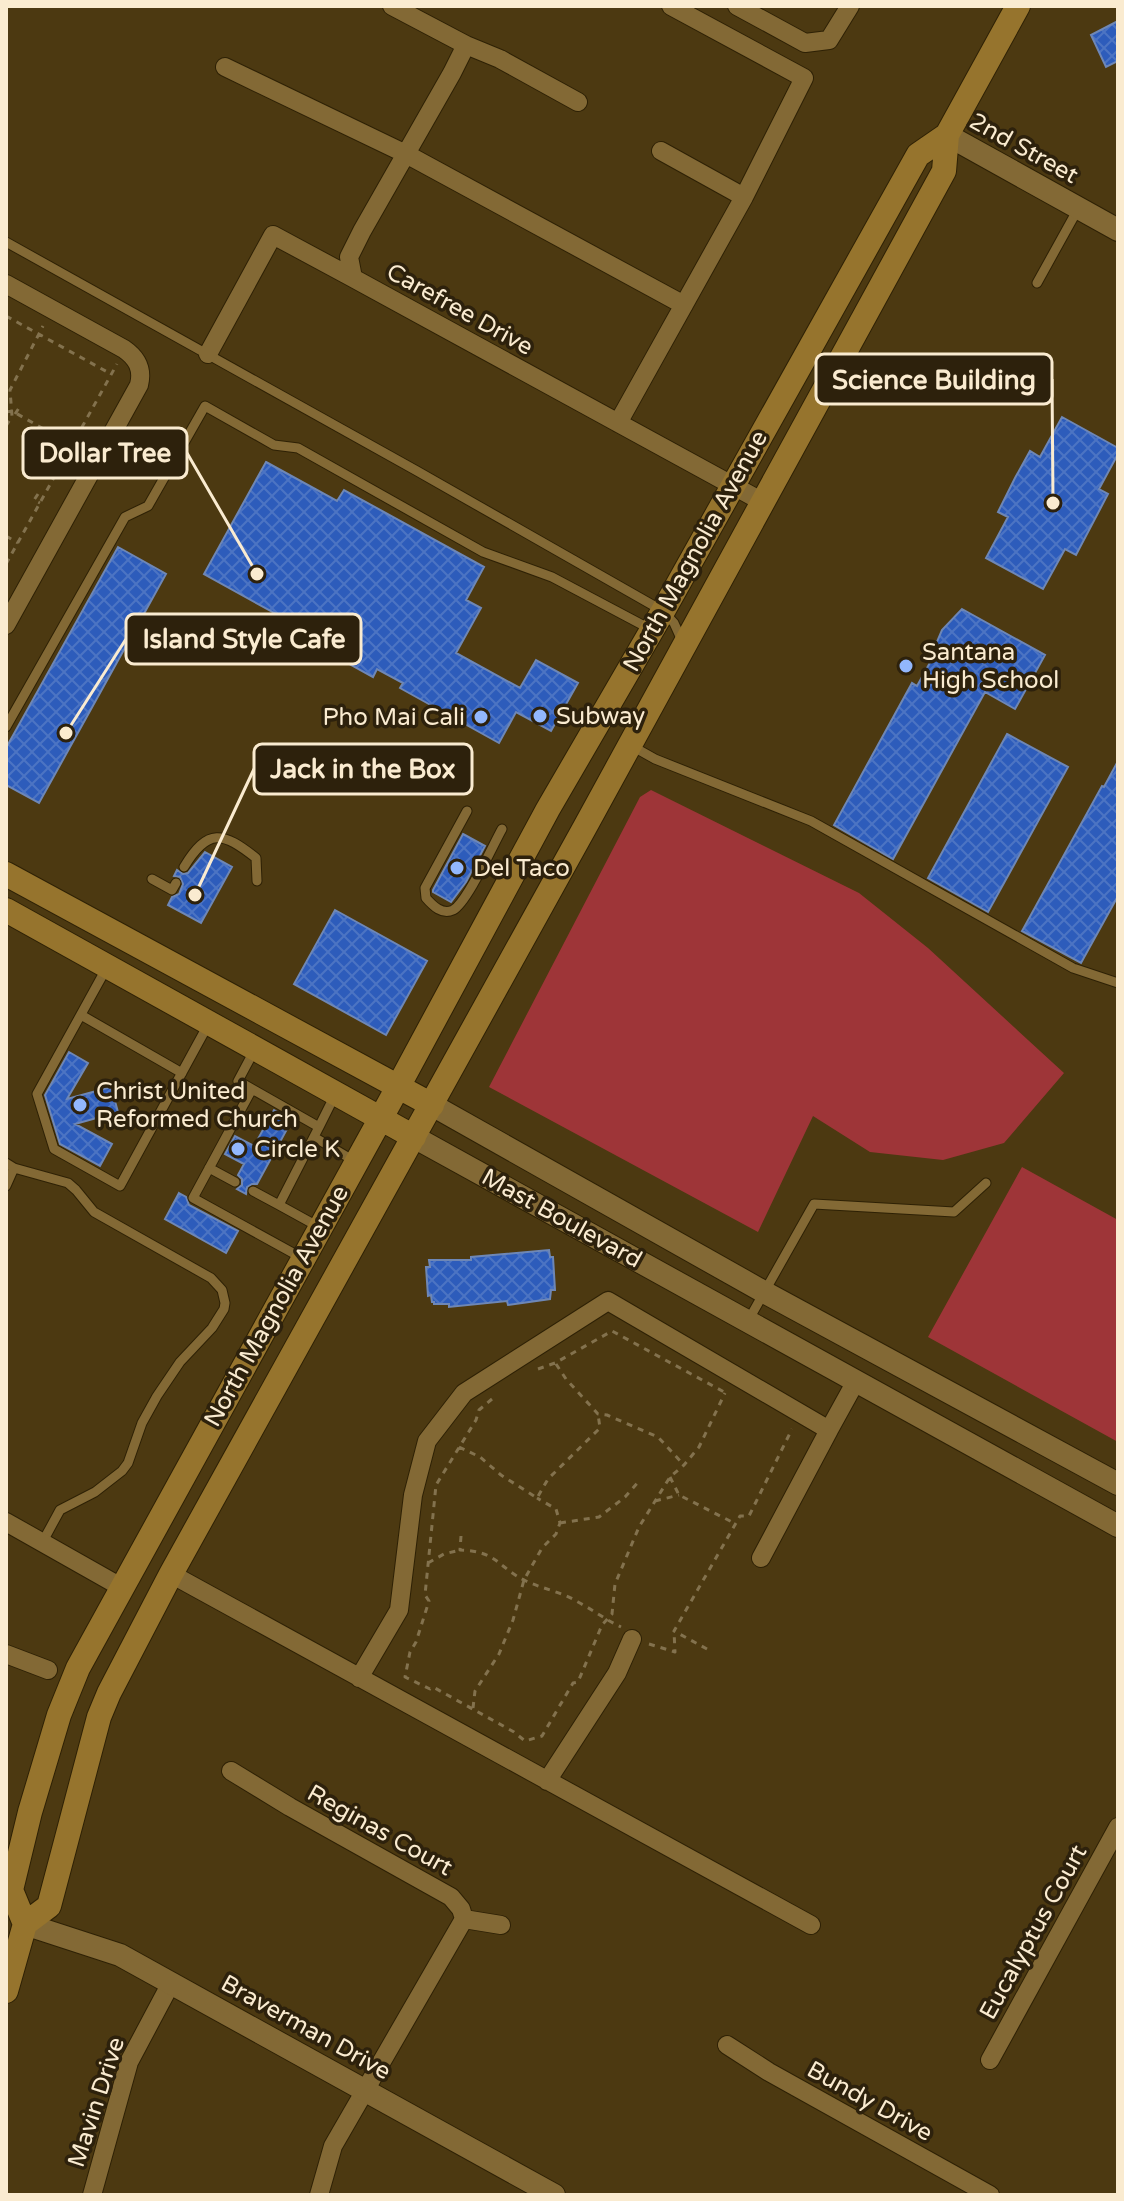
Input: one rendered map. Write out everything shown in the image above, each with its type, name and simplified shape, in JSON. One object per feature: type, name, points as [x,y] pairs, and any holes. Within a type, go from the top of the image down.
[{"type":"main road","name":"North Magnolia Avenue","points":[[6,1991],[25,1924],[49,1906],[99,1717],[109,1693],[171,1574],[944,171],[947,135],[1018,6]]},
{"type":"main road","name":"North Magnolia Avenue","points":[[25,1924],[11,1890],[59,1715],[78,1668],[548,809],[658,620],[918,155],[947,135]]},
{"type":"main road","name":"Mast Boulevard","points":[[6,874],[432,1105]]},
{"type":"main road","name":"Mast Boulevard","points":[[6,910],[414,1137]]},
{"type":"main road","points":[[99,1717],[94,1696],[133,1615],[136,1602],[121,1587]]},
{"type":"street","points":[[618,423],[744,197],[804,78],[671,6]]},
{"type":"street","points":[[737,6],[805,43],[829,40],[850,6]]},
{"type":"street","points":[[399,8],[578,102]]},
{"type":"street","name":"Carefree Drive","points":[[466,45],[349,257],[353,278],[763,502]]},
{"type":"street","points":[[225,67],[406,154],[684,305]]},
{"type":"street","name":"2nd Street","points":[[947,135],[1118,230]]},
{"type":"street","points":[[661,151],[744,197]]},
{"type":"street","points":[[208,354],[273,235],[353,278]]},
{"type":"street","points":[[6,284],[124,349],[134,357],[141,378],[6,625]]},
{"type":"street","name":"Mast Boulevard","points":[[432,1105],[764,1292],[1118,1484]]},
{"type":"street","name":"Mast Boulevard","points":[[414,1137],[1118,1526]]},
{"type":"street","points":[[359,1678],[399,1610],[413,1495],[427,1441],[464,1393],[608,1301],[829,1430]]},
{"type":"street","points":[[761,1558],[856,1381]]},
{"type":"street","points":[[6,1522],[121,1587]]},
{"type":"street","points":[[171,1574],[811,1925]]},
{"type":"street","points":[[547,1781],[617,1673],[632,1639]]},
{"type":"street","points":[[6,1654],[48,1670]]},
{"type":"street","name":"Reginas Court","points":[[231,1771],[451,1897],[461,1909],[464,1919]]},
{"type":"street","name":"Eucalyptus Court","points":[[990,2060],[1118,1827]]},
{"type":"street","points":[[319,2195],[333,2146],[464,1919],[501,1925]]},
{"type":"street","name":"Braverman Drive","points":[[25,1924],[120,1955],[554,2195]]},
{"type":"street","name":"Mavin Drive","points":[[92,2195],[129,2062],[171,1983]]},
{"type":"street","name":"Bundy Drive","points":[[727,2045],[769,2072],[990,2195]]},
{"type":"lane","points":[[1037,283],[1078,208]]},
{"type":"lane","points":[[6,242],[208,354],[658,620]]},
{"type":"lane","points":[[6,727],[125,517],[148,506],[205,406],[274,445],[298,448],[483,552],[658,620],[674,623],[684,646]]},
{"type":"lane","points":[[630,745],[655,759],[811,821],[1073,968],[1118,983]]},
{"type":"lane","points":[[467,811],[425,888],[426,898],[439,910],[453,910],[460,905],[502,829]]},
{"type":"lane","points":[[184,867],[204,840],[216,837],[232,841],[256,858],[257,881]]},
{"type":"lane","points":[[152,879],[172,890],[176,883]]},
{"type":"lane","points":[[108,966],[37,1094],[54,1149],[120,1186],[209,1022]]},
{"type":"lane","points":[[81,1015],[182,1073]]},
{"type":"lane","points":[[255,1048],[238,1081],[319,1127]]},
{"type":"lane","points":[[252,1089],[193,1198],[302,1258]]},
{"type":"lane","points":[[279,1205],[336,1093]]},
{"type":"lane","points":[[314,1137],[356,1162]]},
{"type":"lane","points":[[6,1186],[10,1166],[68,1183],[94,1212],[211,1278],[222,1290],[225,1303],[212,1328],[180,1362],[157,1396],[122,1471],[95,1492],[60,1510],[42,1543]]},
{"type":"lane","points":[[209,1168],[235,1182]]},
{"type":"lane","points":[[748,1321],[814,1204],[954,1212],[986,1183]]},
{"type":"lane","points":[[253,1191],[319,1227]]},
{"type":"path","points":[[6,316],[111,374]]},
{"type":"path","points":[[14,412],[10,390],[47,319]]},
{"type":"path","points":[[6,564],[120,357]]},
{"type":"path","points":[[6,426],[21,405]]},
{"type":"path","points":[[6,412],[14,412],[72,445]]},
{"type":"path","points":[[53,463],[60,467]]},
{"type":"path","points":[[38,494],[34,500],[40,503]]},
{"type":"path","points":[[6,536],[18,543]]},
{"type":"path","points":[[491,1400],[479,1410],[436,1485],[425,1595],[429,1601],[410,1652],[405,1677],[430,1689],[433,1687],[525,1741],[542,1736],[573,1683],[578,1682],[602,1625],[612,1614],[615,1584],[639,1527],[670,1477],[699,1447],[725,1393],[612,1331],[555,1363],[528,1373]]},
{"type":"path","points":[[537,1498],[548,1479],[600,1428],[598,1414],[555,1363]]},
{"type":"path","points":[[598,1414],[658,1437],[684,1465]]},
{"type":"path","points":[[707,1649],[674,1631],[740,1516],[749,1516],[793,1429]]},
{"type":"path","points":[[459,1447],[480,1457],[501,1475],[556,1509],[560,1523],[556,1534],[542,1548],[524,1580],[499,1654],[475,1691],[473,1709]]},
{"type":"path","points":[[670,1477],[679,1495],[736,1524]]},
{"type":"path","points":[[560,1523],[599,1517],[625,1497],[639,1481]]},
{"type":"path","points":[[655,1501],[679,1495]]},
{"type":"path","points":[[460,1550],[461,1536]]},
{"type":"path","points":[[428,1563],[460,1550],[489,1555],[524,1580],[570,1598],[607,1621]]},
{"type":"shaded area","points":[[651,790],[859,893],[928,948],[1064,1073],[1004,1143],[943,1160],[870,1152],[813,1116],[758,1232],[489,1087],[640,797]]},
{"type":"shaded area","points":[[1022,1167],[1118,1220],[1118,1442],[928,1337]]},
{"type":"building","points":[[1118,21],[1118,61],[1106,67],[1091,35]]},
{"type":"building","points":[[1062,417],[1118,448],[1118,454],[1099,489],[1108,494],[1076,555],[1065,549],[1043,589],[986,558],[1008,517],[998,512],[1015,478],[1030,451],[1040,457]]},
{"type":"building","points":[[266,462],[337,501],[344,490],[484,567],[466,600],[481,608],[456,653],[520,688],[536,660],[578,683],[551,731],[516,712],[499,743],[400,688],[403,683],[377,669],[373,677],[272,621],[276,614],[204,574]]},
{"type":"building","points":[[118,547],[166,574],[39,803],[6,785],[6,748]]},
{"type":"building","points":[[962,609],[1045,655],[1015,709],[985,692],[893,859],[834,825],[912,683],[917,686],[937,650],[936,644],[942,630]]},
{"type":"building","points":[[1007,734],[1068,767],[988,912],[928,878]]},
{"type":"building","points":[[1118,761],[1118,896],[1081,963],[1022,931]]},
{"type":"building","name":"Del Taco","points":[[463,834],[485,846],[466,882],[451,902],[433,890]]},
{"type":"building","points":[[205,852],[232,867],[201,923],[168,905],[172,897],[179,894],[183,884],[180,877],[174,876],[177,870],[188,873]]},
{"type":"building","points":[[335,910],[427,961],[386,1035],[294,984]]},
{"type":"building","name":"Christ United Reformed Church","points":[[69,1052],[88,1063],[67,1099],[111,1087],[118,1112],[75,1124],[112,1144],[100,1166],[60,1144],[45,1095]]},
{"type":"building","points":[[274,1110],[292,1120],[257,1184],[247,1187],[246,1194],[237,1189],[242,1185],[238,1175],[244,1164],[225,1154],[235,1136],[254,1146]]},
{"type":"building","points":[[179,1193],[186,1197],[189,1205],[238,1231],[226,1253],[165,1219]]},
{"type":"building","points":[[549,1250],[550,1257],[553,1257],[555,1290],[551,1290],[550,1299],[508,1305],[507,1301],[449,1307],[449,1304],[434,1304],[431,1295],[428,1296],[426,1267],[430,1267],[429,1260],[471,1260],[471,1257]]},
{"type":"place","name":"Science Building","points":[[1053,503]]},
{"type":"place","name":"Dollar Tree","points":[[257,574]]},
{"type":"place","name":"Santana High School","points":[[906,666]]},
{"type":"place","name":"Subway","points":[[540,716]]},
{"type":"place","name":"Pho Mai Cali","points":[[481,717]]},
{"type":"place","name":"Island Style Cafe","points":[[66,733]]},
{"type":"place","name":"Del Taco","points":[[457,868]]},
{"type":"place","name":"Jack in the Box","points":[[195,895]]},
{"type":"place","name":"Christ United Reformed Church","points":[[80,1105]]},
{"type":"place","name":"Circle K","points":[[238,1149]]}]
